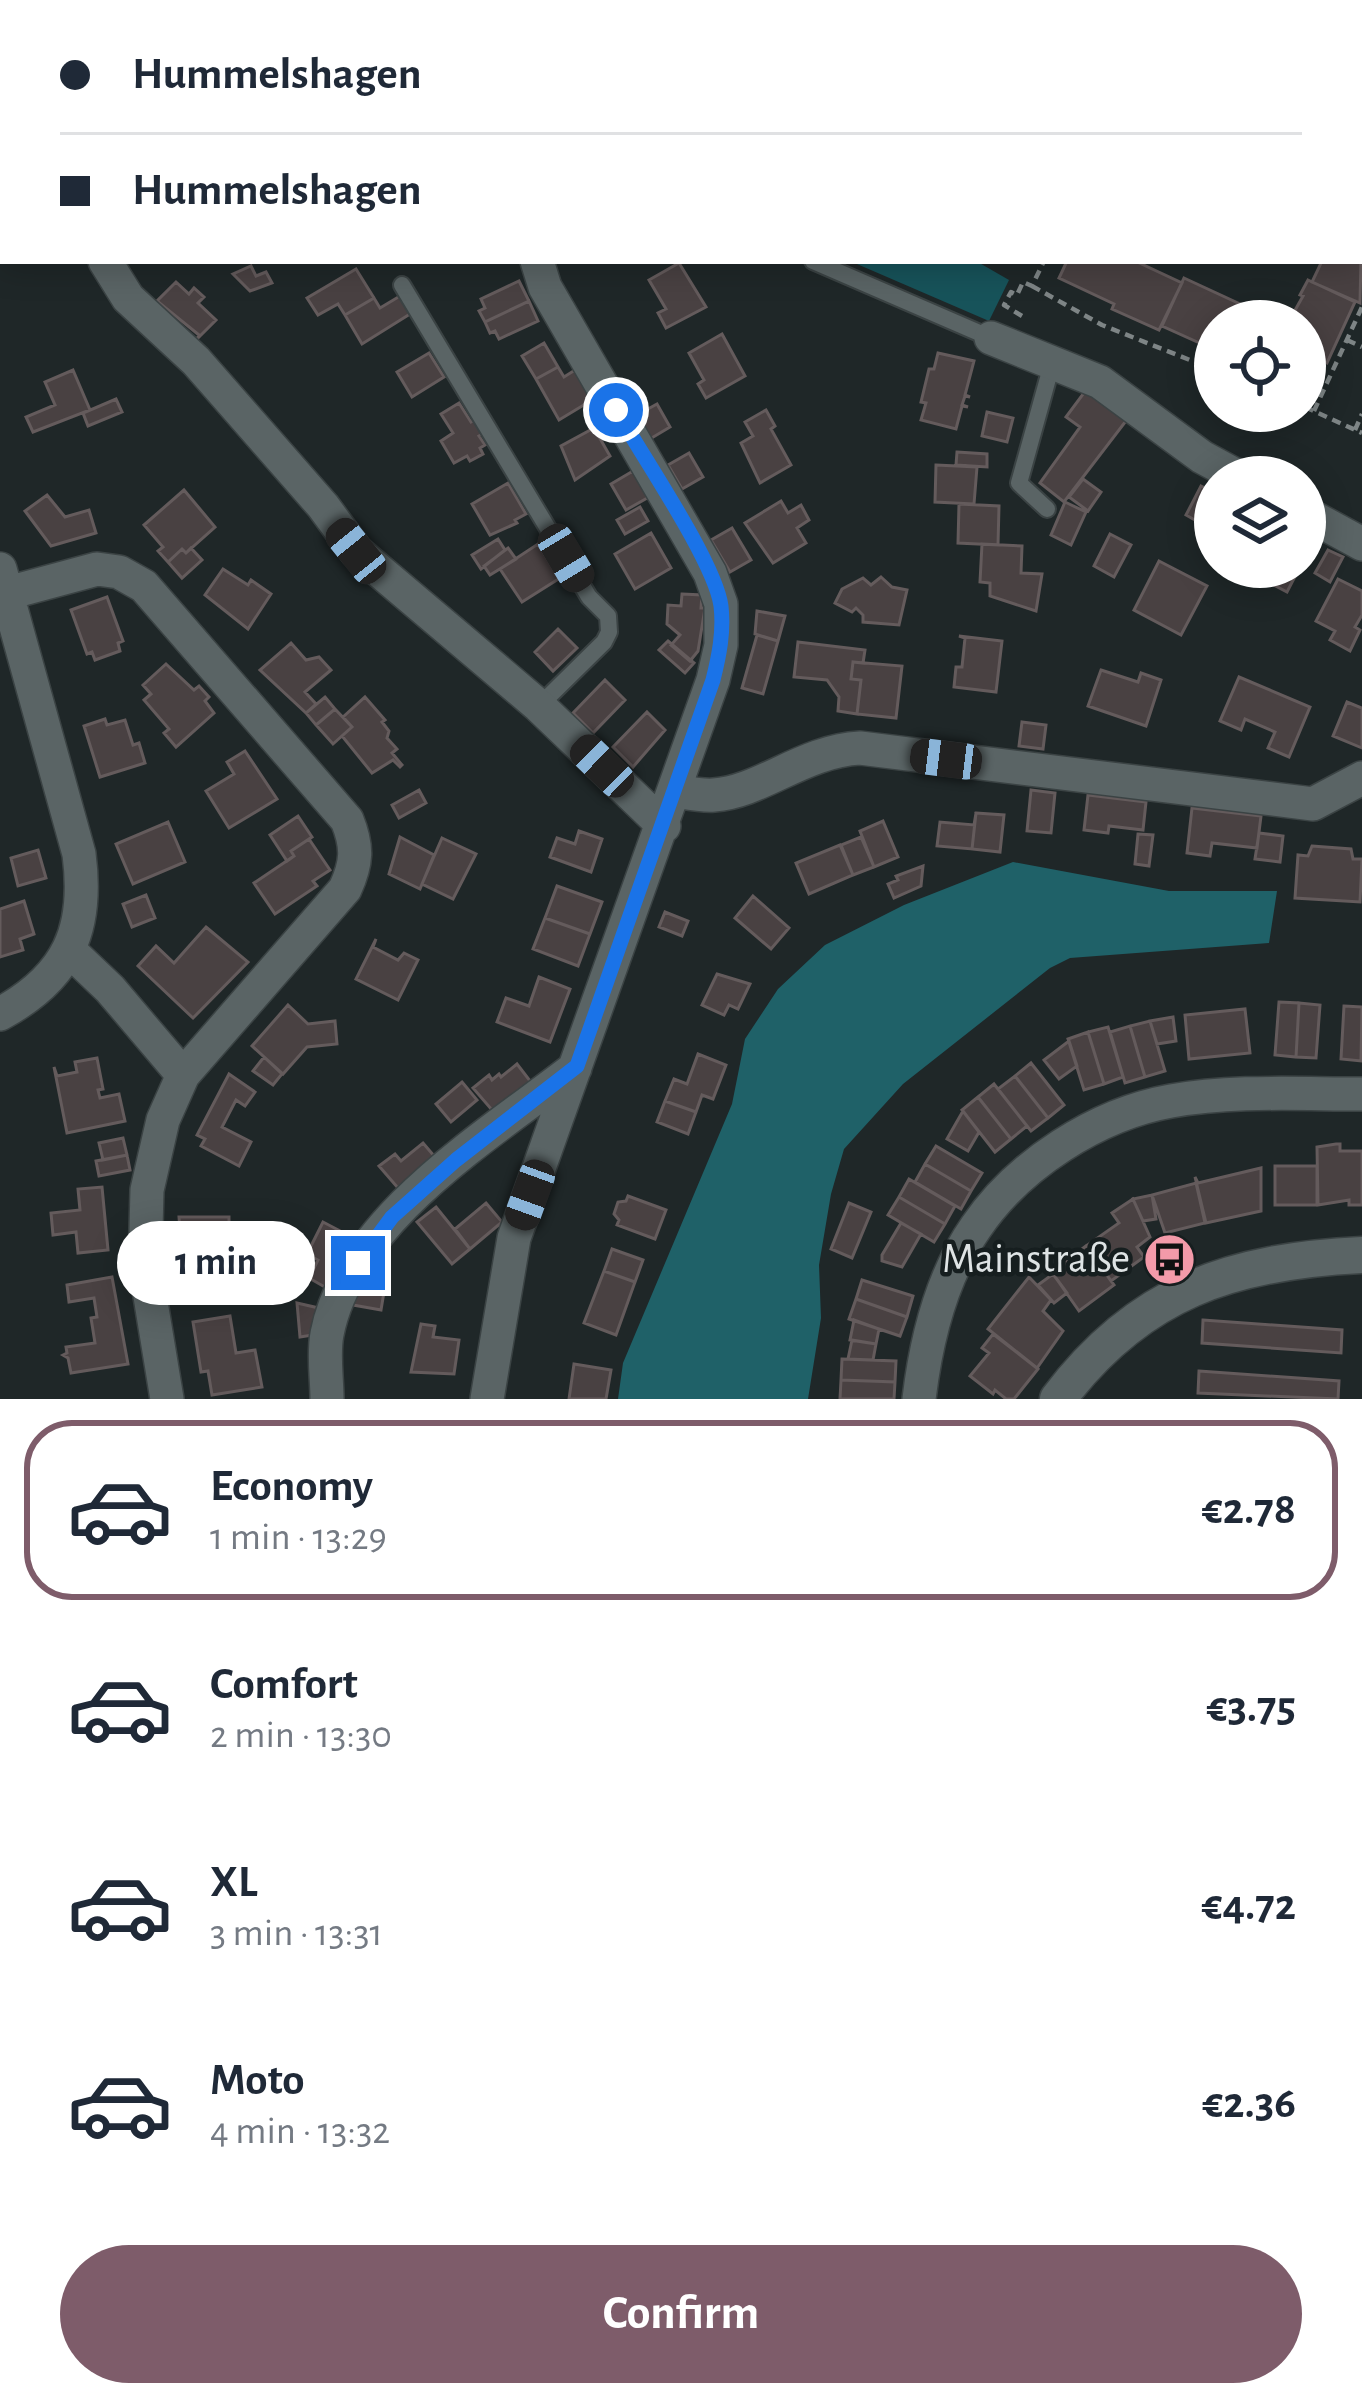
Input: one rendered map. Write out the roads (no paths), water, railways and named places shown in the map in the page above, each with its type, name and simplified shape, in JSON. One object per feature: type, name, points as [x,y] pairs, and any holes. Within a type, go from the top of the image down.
[{"type":"street","points":[[107,264],[128,298],[196,361],[323,506],[356,551],[539,706],[664,826]]},
{"type":"street","points":[[487,1399],[514,1238],[664,826],[722,645],[721,604],[710,573],[545,287],[538,264]]},
{"type":"street","points":[[991,338],[1100,382],[1201,456]]},
{"type":"street","points":[[1326,524],[1362,544]]},
{"type":"street","points":[[0,1014],[32,996],[50,979],[69,950],[84,893],[79,854],[4,581],[97,569],[119,572],[144,586],[346,820],[356,843],[356,866],[345,890],[183,1075],[163,1120],[146,1190],[145,1266],[167,1399]]},
{"type":"street","points":[[676,791],[714,796],[834,749],[860,748],[1312,804],[1362,778]]},
{"type":"street","points":[[69,950],[110,989],[183,1075]]},
{"type":"street","points":[[327,1399],[326,1339],[332,1313],[373,1238],[456,1160],[577,1066]]},
{"type":"street","points":[[919,1399],[945,1288],[975,1228],[1013,1184],[1062,1146],[1111,1118],[1167,1101],[1223,1094],[1362,1094]]},
{"type":"street","points":[[1058,1399],[1126,1328],[1188,1290],[1226,1273],[1283,1261],[1362,1255]]},
{"type":"lane","points":[[821,264],[991,338]]},
{"type":"lane","points":[[402,285],[589,597],[608,616],[604,642],[539,706]]},
{"type":"lane","points":[[1047,509],[1019,483],[1052,364]]},
{"type":"place","name":"Mainstraße","points":[[1169,1259]]}]
